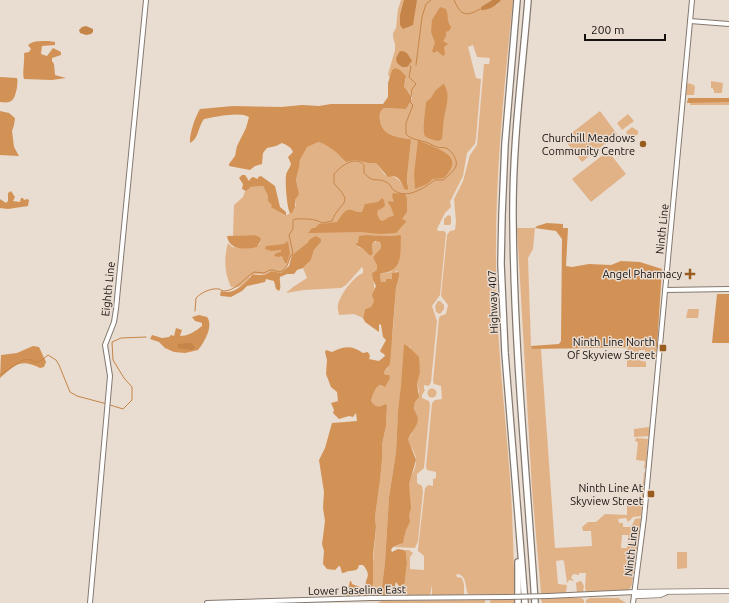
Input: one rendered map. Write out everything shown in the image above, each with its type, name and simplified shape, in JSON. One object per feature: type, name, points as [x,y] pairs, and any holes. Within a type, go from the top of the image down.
[{"type":"highway","name":"Highway 407","points":[[517,0],[504,165],[501,264],[505,353],[525,603]]},
{"type":"highway","name":"Highway 407","points":[[528,0],[517,130],[513,220],[516,337],[535,603]]},
{"type":"highway","points":[[518,603],[518,556],[520,546]]},
{"type":"main road","name":"Eighth Line","points":[[90,603],[108,402],[109,369],[105,345],[114,322],[116,309],[146,0]]},
{"type":"main road","name":"Ninth Line","points":[[633,603],[643,524],[692,0]]},
{"type":"main road","points":[[690,21],[729,24]]},
{"type":"main road","points":[[665,290],[729,289]]},
{"type":"main road","points":[[635,594],[729,591]]},
{"type":"main road","name":"Lower Baseline East","points":[[207,603],[371,598],[635,594]]},
{"type":"shaded area","points":[[401,0],[492,0],[481,7],[483,10],[497,5],[501,0],[513,0],[503,99],[497,198],[496,292],[511,493],[515,594],[468,594],[463,577],[458,574],[456,575],[457,577],[462,578],[464,585],[463,595],[432,596],[432,585],[430,596],[406,596],[403,595],[401,591],[404,589],[407,563],[406,552],[404,550],[409,550],[413,553],[410,557],[410,569],[424,570],[424,556],[418,551],[418,549],[425,488],[428,485],[433,486],[433,479],[436,478],[436,472],[427,470],[426,467],[432,403],[435,400],[442,399],[441,386],[434,384],[433,381],[439,318],[440,316],[446,314],[448,305],[441,296],[447,235],[450,231],[455,230],[456,222],[454,199],[463,181],[470,155],[477,145],[484,64],[489,64],[490,58],[477,57],[473,45],[468,47],[476,78],[481,79],[475,144],[467,153],[463,176],[450,202],[451,207],[445,213],[437,229],[438,231],[444,231],[446,233],[440,295],[432,306],[437,321],[431,382],[429,386],[424,385],[425,390],[422,395],[422,398],[429,401],[430,405],[424,468],[417,474],[417,483],[422,486],[423,492],[418,541],[415,548],[393,547],[402,543],[404,539],[409,517],[409,484],[416,463],[416,457],[408,439],[412,434],[415,402],[418,398],[419,391],[417,384],[420,371],[415,353],[409,346],[398,411],[396,452],[389,497],[385,562],[381,595],[370,597],[376,527],[375,517],[380,481],[382,445],[386,426],[387,405],[377,406],[371,401],[377,387],[380,385],[383,387],[384,372],[388,368],[396,288],[399,277],[399,272],[396,271],[392,279],[386,282],[381,282],[380,274],[391,272],[400,235],[366,235],[358,247],[363,249],[370,256],[373,254],[372,244],[377,241],[381,243],[379,252],[373,258],[378,268],[377,271],[373,272],[375,299],[371,307],[365,309],[363,318],[354,314],[339,315],[338,307],[341,296],[355,278],[363,273],[362,267],[346,285],[341,288],[304,290],[286,293],[307,278],[303,268],[311,260],[314,250],[321,242],[310,239],[291,256],[286,268],[281,273],[270,271],[265,275],[259,274],[250,276],[243,285],[240,286],[231,287],[226,271],[225,259],[228,243],[232,247],[243,248],[259,245],[261,240],[260,237],[255,235],[233,236],[234,205],[243,197],[245,191],[251,187],[263,186],[275,209],[285,216],[292,212],[296,205],[295,200],[298,193],[296,178],[300,161],[305,149],[314,142],[319,141],[330,147],[346,162],[356,161],[376,163],[385,175],[395,177],[399,180],[404,189],[408,184],[407,177],[411,141],[410,139],[387,133],[381,125],[380,120],[381,112],[384,108],[406,109],[412,98],[404,87],[406,78],[392,70],[390,78],[388,74],[395,50],[393,33],[396,28],[398,9]]},
{"type":"shaded area","points":[[404,0],[417,0],[413,25],[403,29],[400,25],[400,15]]},
{"type":"shaded area","points":[[492,0],[501,0],[486,10],[481,10],[481,7]]},
{"type":"shaded area","points":[[440,7],[446,9],[451,27],[450,30],[446,32],[446,36],[443,41],[448,44],[444,47],[445,54],[443,56],[437,51],[434,53],[432,51],[435,43],[431,32],[432,20]]},
{"type":"shaded area","points":[[86,26],[93,29],[91,34],[86,35],[80,33],[79,30]]},
{"type":"shaded area","points":[[35,42],[55,42],[55,45],[42,46],[41,54],[47,56],[53,48],[61,52],[61,55],[52,58],[52,61],[54,64],[55,75],[66,78],[52,80],[24,79],[24,53],[29,52],[31,49],[28,45]]},
{"type":"shaded area","points":[[400,51],[403,51],[409,55],[412,61],[407,67],[402,67],[397,63],[396,58]]},
{"type":"shaded area","points":[[395,68],[400,70],[406,76],[404,87],[409,92],[411,100],[406,109],[384,108],[381,112],[380,118],[381,125],[387,133],[410,139],[411,141],[407,177],[408,190],[404,189],[397,177],[388,177],[376,163],[356,161],[346,162],[333,150],[318,142],[307,147],[300,160],[296,179],[299,194],[295,200],[295,207],[292,213],[290,213],[287,201],[286,179],[291,164],[288,157],[293,152],[289,146],[282,143],[267,148],[263,153],[262,164],[255,166],[250,170],[229,166],[235,156],[237,146],[246,128],[249,117],[234,114],[204,119],[195,139],[190,143],[190,135],[200,109],[233,106],[281,107],[302,105],[319,106],[331,104],[383,104],[388,97],[388,83],[392,70]]},
{"type":"shaded area","points":[[0,77],[17,78],[17,88],[13,100],[8,102],[0,102]]},
{"type":"shaded area","points":[[711,81],[723,83],[722,93],[714,93],[713,88],[711,88]]},
{"type":"shaded area","points":[[687,83],[695,85],[692,85],[695,86],[694,95],[686,95]]},
{"type":"shaded area","points":[[443,84],[447,92],[447,101],[442,139],[438,141],[426,137],[424,131],[424,121],[426,102]]},
{"type":"shaded area","points":[[688,98],[729,98],[729,102],[687,103]]},
{"type":"shaded area","points":[[690,102],[729,102],[729,105],[690,105]]},
{"type":"shaded area","points":[[0,111],[9,113],[15,118],[12,131],[14,147],[19,156],[0,155]]},
{"type":"shaded area","points":[[600,111],[617,134],[582,162],[564,139]]},
{"type":"shaded area","points":[[628,114],[634,121],[622,130],[617,123]]},
{"type":"shaded area","points":[[632,127],[638,131],[638,134],[634,137],[626,132]]},
{"type":"shaded area","points":[[418,140],[446,153],[451,158],[452,163],[450,170],[444,178],[433,179],[427,184],[415,189],[414,174]]},
{"type":"shaded area","points":[[608,151],[626,174],[591,202],[572,179]]},
{"type":"shaded area","points":[[242,175],[245,175],[249,181],[253,177],[258,179],[258,177],[261,176],[275,186],[280,207],[286,212],[286,216],[271,207],[272,205],[268,201],[268,196],[263,186],[251,187],[246,191],[242,189],[243,184],[239,178]]},
{"type":"shaded area","points":[[11,191],[15,197],[13,201],[20,202],[21,198],[24,200],[27,199],[29,200],[28,206],[8,209],[0,208],[0,199],[6,203],[8,201],[8,193]]},
{"type":"shaded area","points":[[393,193],[405,194],[407,199],[407,212],[402,219],[406,222],[396,233],[308,233],[312,228],[315,228],[319,224],[337,222],[347,210],[362,212],[365,204],[378,202],[382,198],[385,206],[378,210],[377,214],[380,220],[383,221],[394,216],[388,203],[389,201],[394,202],[392,196]]},
{"type":"shaded area","points":[[449,215],[451,217],[450,225],[444,225],[444,219]]},
{"type":"shaded area","points":[[547,223],[563,224],[563,228],[568,228],[566,266],[572,267],[589,264],[611,265],[621,261],[640,262],[662,269],[657,347],[532,349],[531,346],[559,344],[561,341],[562,239],[556,231],[535,228]]},
{"type":"shaded area","points":[[517,228],[535,228],[533,249],[528,258],[531,346],[532,349],[541,349],[555,548],[592,546],[591,531],[583,531],[582,527],[588,522],[596,522],[605,514],[627,515],[627,504],[641,503],[644,472],[641,516],[633,517],[628,522],[626,518],[618,519],[619,523],[623,523],[623,527],[631,527],[635,519],[641,518],[638,541],[628,540],[628,535],[622,535],[621,548],[627,548],[627,542],[638,543],[632,584],[628,590],[586,592],[586,573],[579,573],[579,575],[573,574],[571,578],[574,581],[569,580],[567,583],[564,561],[562,560],[556,561],[558,584],[567,585],[566,592],[541,593],[532,489]]},
{"type":"shaded area","points":[[255,235],[260,237],[261,240],[257,247],[248,249],[234,246],[228,241],[227,236]]},
{"type":"shaded area","points":[[400,235],[401,250],[396,267],[389,272],[380,274],[381,282],[386,282],[386,279],[392,279],[392,273],[399,272],[396,288],[390,364],[384,372],[385,375],[389,375],[390,378],[385,387],[380,385],[377,387],[371,401],[377,406],[387,405],[386,426],[382,445],[380,481],[375,517],[376,527],[373,555],[373,583],[370,597],[347,597],[344,593],[348,590],[350,581],[352,584],[362,588],[365,587],[368,574],[363,565],[359,565],[356,570],[342,573],[340,566],[335,570],[327,569],[323,564],[324,551],[322,544],[325,521],[323,508],[324,492],[319,460],[325,448],[332,423],[357,421],[356,413],[353,417],[349,416],[339,419],[333,413],[334,410],[331,403],[338,401],[337,392],[331,387],[326,374],[326,350],[332,352],[340,348],[348,347],[359,350],[363,353],[368,352],[370,356],[369,359],[379,361],[385,356],[380,351],[386,340],[383,337],[381,325],[379,324],[379,332],[365,322],[363,318],[365,309],[371,307],[374,301],[372,295],[376,286],[372,273],[377,270],[377,265],[373,258],[381,247],[380,242],[375,241],[372,244],[373,254],[370,256],[355,244],[358,243],[359,236]]},
{"type":"shaded area","points":[[316,236],[321,239],[321,242],[314,250],[311,260],[294,274],[287,274],[280,277],[279,291],[276,289],[274,281],[266,279],[265,282],[247,286],[242,291],[231,297],[220,295],[221,291],[230,292],[239,288],[252,275],[265,275],[271,271],[281,273],[289,266],[292,255],[310,239]]},
{"type":"shaded area","points":[[288,241],[290,253],[287,263],[285,263],[282,256],[274,256],[276,253],[281,252],[281,250],[271,251],[265,249],[266,246],[284,244]]},
{"type":"shaded area","points":[[717,294],[729,294],[729,343],[712,343]]},
{"type":"shaded area","points":[[438,301],[444,305],[444,309],[440,314],[436,312],[435,306]]},
{"type":"shaded area","points":[[688,309],[699,309],[698,318],[686,318]]},
{"type":"shaded area","points":[[199,315],[207,317],[209,321],[209,330],[198,350],[185,353],[174,352],[165,348],[159,342],[150,339],[152,335],[162,338],[169,337],[171,335],[174,336],[176,328],[182,330],[180,336],[192,333],[202,326],[202,323],[195,321],[192,317]]},
{"type":"shaded area","points":[[192,343],[195,348],[194,349],[178,348],[178,344]]},
{"type":"shaded area","points":[[404,344],[419,357],[420,372],[417,384],[419,397],[415,402],[414,409],[418,418],[417,424],[408,439],[416,460],[409,484],[411,508],[409,515],[410,522],[406,530],[403,543],[393,547],[391,550],[392,552],[398,549],[406,552],[407,563],[404,591],[396,582],[395,585],[399,593],[398,595],[393,596],[381,595],[385,562],[389,497],[396,452]]},
{"type":"shaded area","points":[[33,346],[39,347],[46,362],[44,367],[40,368],[23,363],[18,364],[0,378],[1,355],[17,353]]},
{"type":"shaded area","points":[[627,347],[657,347],[656,357],[645,357],[645,350],[639,350],[638,360],[646,362],[646,367],[627,367]]},
{"type":"shaded area","points":[[430,389],[434,389],[436,393],[434,397],[430,397],[428,395],[428,391]]},
{"type":"shaded area","points":[[649,427],[649,436],[634,437],[634,429]]},
{"type":"shaded area","points":[[636,438],[648,439],[646,468],[644,469],[645,461],[636,460],[638,442],[635,441]]},
{"type":"shaded area","points":[[677,552],[687,552],[687,568],[677,569]]},
{"type":"shaded area","points":[[580,581],[584,586],[583,592],[577,593],[576,583]]},
{"type":"shaded area","points":[[541,598],[581,598],[584,600],[584,603],[542,603]]},
{"type":"shaded area","points":[[590,598],[618,598],[626,603],[586,603],[586,600]]},
{"type":"shaded area","points":[[493,599],[515,599],[515,603],[490,603]]},
{"type":"shaded area","points":[[485,600],[485,603],[377,603],[382,601]]},
{"type":"waterway","points":[[416,65],[422,17],[426,4],[431,0]]},
{"type":"waterway","points":[[454,0],[464,14],[480,9]]},
{"type":"waterway","points":[[195,311],[196,298],[204,292],[216,289],[224,291],[229,290],[237,286],[254,272],[264,273],[269,270],[280,272],[283,270],[287,266],[293,253],[289,235],[293,229],[293,220],[309,219],[322,223],[332,221],[345,200],[341,191],[334,184],[334,174],[348,163],[352,161],[360,162],[364,165],[364,173],[367,176],[386,182],[395,191],[405,194],[416,192],[435,180],[443,180],[452,172],[456,166],[456,161],[448,149],[413,139],[406,134],[406,123],[413,105],[410,102],[412,89],[416,84],[409,77],[411,67],[409,65]]},
{"type":"waterway","points":[[110,405],[123,409],[132,400],[132,387],[124,378],[113,360],[112,342],[121,338],[146,337]]},
{"type":"waterway","points":[[0,375],[23,360],[27,359],[37,362],[48,355],[56,360],[59,365],[70,392],[77,396],[107,404]]},
{"type":"place","name":"Churchill Meadows Community Centre","points":[[643,144]]},
{"type":"place","name":"Angel Pharmacy","points":[[690,274]]},
{"type":"place","name":"Ninth Line North Of Skyview Street","points":[[663,348]]},
{"type":"place","name":"Ninth Line At Skyview Street","points":[[651,494]]}]
